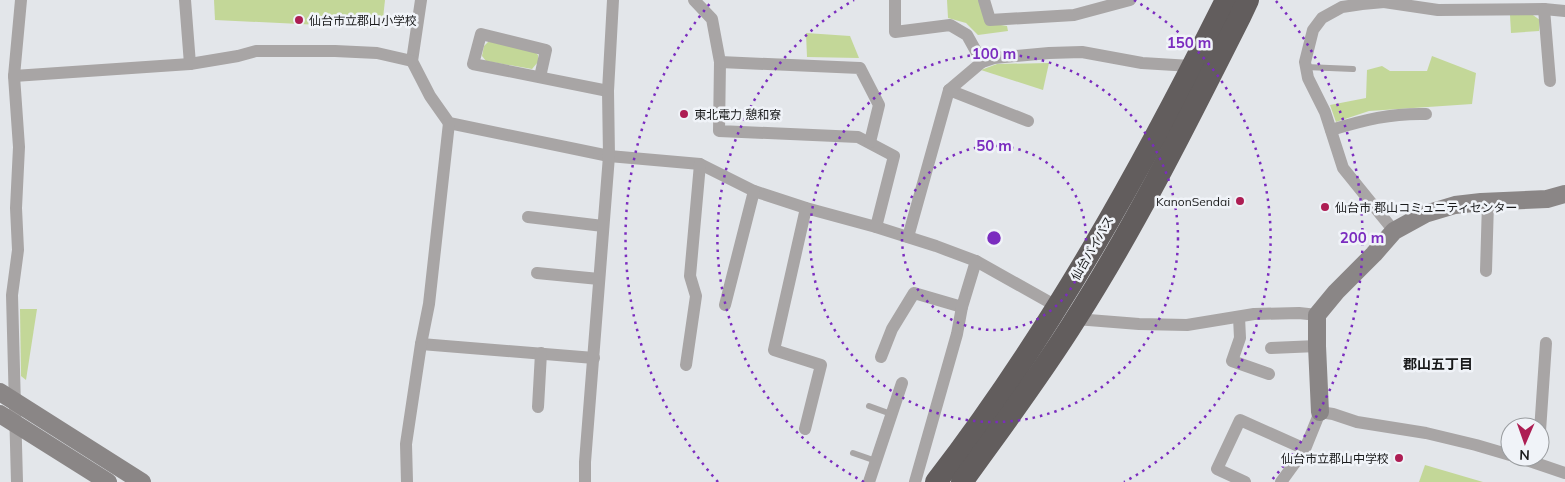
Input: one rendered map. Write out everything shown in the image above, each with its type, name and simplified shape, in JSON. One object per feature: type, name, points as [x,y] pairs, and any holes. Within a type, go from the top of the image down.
[{"type":"highway","name":"仙台バイパス","points":[[962,482],[1038,376],[1067,313],[1154,139],[1226,0]]},
{"type":"highway","name":"仙台バイパス","points":[[936,482],[1017,369],[1067,313],[1145,204],[1248,0]]},
{"type":"street","points":[[17,482],[12,295],[18,250],[16,208],[19,147],[14,76],[21,0]]},
{"type":"street","points":[[185,0],[190,64]]},
{"type":"street","points":[[421,0],[412,61],[430,96],[449,122],[609,156],[700,164],[754,191],[908,237],[976,261],[1067,313],[1139,324],[1187,325],[1254,314],[1300,313],[1317,315]]},
{"type":"street","points":[[694,0],[712,19],[720,62],[719,131],[858,137],[894,156],[876,227]]},
{"type":"street","points":[[895,0],[895,32],[950,25],[967,35],[982,62]]},
{"type":"street","points":[[984,0],[990,20],[1074,15],[1130,0]]},
{"type":"street","points":[[585,482],[598,279],[609,156],[610,1]]},
{"type":"street","points":[[1394,231],[1343,168],[1323,106],[1308,78],[1305,62],[1308,48],[1313,30],[1322,18],[1342,7],[1384,1],[1438,10],[1565,10]]},
{"type":"street","points":[[1544,9],[1550,81]]},
{"type":"street","points":[[540,77],[546,50],[481,34],[473,64],[608,91]]},
{"type":"street","points":[[14,76],[190,64],[256,51],[334,51],[376,54],[412,61]]},
{"type":"street","points":[[908,237],[949,90],[982,62],[994,58],[1082,52],[1142,63],[1191,66]]},
{"type":"street","points":[[720,62],[860,68],[879,105],[870,142]]},
{"type":"street","points":[[949,90],[1028,121]]},
{"type":"street","points":[[1330,130],[1367,119],[1403,113],[1426,114]]},
{"type":"street","points":[[407,482],[406,444],[429,304],[449,122]]},
{"type":"street","points":[[686,365],[696,296],[690,276],[700,164]]},
{"type":"street","points":[[725,305],[754,191]]},
{"type":"street","points":[[1281,482],[1305,448],[1320,412],[1317,315],[1336,292],[1394,231],[1425,214],[1456,205],[1547,199],[1565,194]]},
{"type":"street","points":[[1486,271],[1488,202]]},
{"type":"street","points":[[805,429],[821,365],[774,350],[806,208]]},
{"type":"street","points":[[528,217],[603,226]]},
{"type":"street","points":[[915,482],[976,261]]},
{"type":"street","points":[[537,274],[598,279]]},
{"type":"street","points":[[881,357],[892,329],[914,293],[962,307]]},
{"type":"street","points":[[1239,317],[1240,338],[1232,361],[1251,374],[1268,374]]},
{"type":"street","points":[[1541,417],[1546,343]]},
{"type":"street","points":[[421,344],[594,358]]},
{"type":"street","points":[[1271,348],[1317,346]]},
{"type":"street","points":[[538,408],[541,354]]},
{"type":"street","points":[[869,482],[902,383]]},
{"type":"street","points":[[0,392],[142,482]]},
{"type":"street","points":[[1320,412],[1334,414],[1357,422],[1476,444],[1500,452]]},
{"type":"street","points":[[0,414],[108,482]]},
{"type":"street","points":[[1244,482],[1217,469],[1240,420],[1305,448]]},
{"type":"street","points":[[1550,466],[1565,473]]},
{"type":"lane","points":[[1306,67],[1353,69]]},
{"type":"lane","points":[[869,406],[891,414]]},
{"type":"lane","points":[[853,453],[876,461]]},
{"type":"green space","points":[[214,0],[385,0],[382,28],[215,20]]},
{"type":"green space","points":[[947,0],[979,0],[988,23],[1007,26],[1008,31],[978,35],[966,23],[948,18]]},
{"type":"green space","points":[[1530,13],[1540,20],[1539,31],[1511,33],[1510,15]]},
{"type":"green space","points":[[806,33],[850,36],[859,58],[807,57]]},
{"type":"green space","points":[[490,40],[534,51],[538,55],[538,62],[532,69],[486,61],[482,56],[484,46]]},
{"type":"green space","points":[[1432,56],[1476,73],[1472,104],[1369,111],[1336,122],[1330,105],[1366,98],[1367,70],[1382,66],[1390,71],[1427,71]]},
{"type":"green space","points":[[1049,63],[1043,90],[981,70],[997,64]]},
{"type":"green space","points":[[20,309],[37,309],[26,380],[21,376]]},
{"type":"green space","points":[[1425,465],[1483,482],[1419,482]]},
{"type":"place","name":"仙台市立郡山小学校","points":[[299,20]]},
{"type":"place","name":"東北電力 憩和寮","points":[[684,114]]},
{"type":"place","name":"KanonSendai","points":[[1240,201]]},
{"type":"place","name":"仙台市 郡山コミュニティセンター","points":[[1325,207]]},
{"type":"place","name":"仙台市立郡山中学校","points":[[1399,458]]},
{"type":"district","name":"郡山五丁目","points":[[1438,364]]}]
